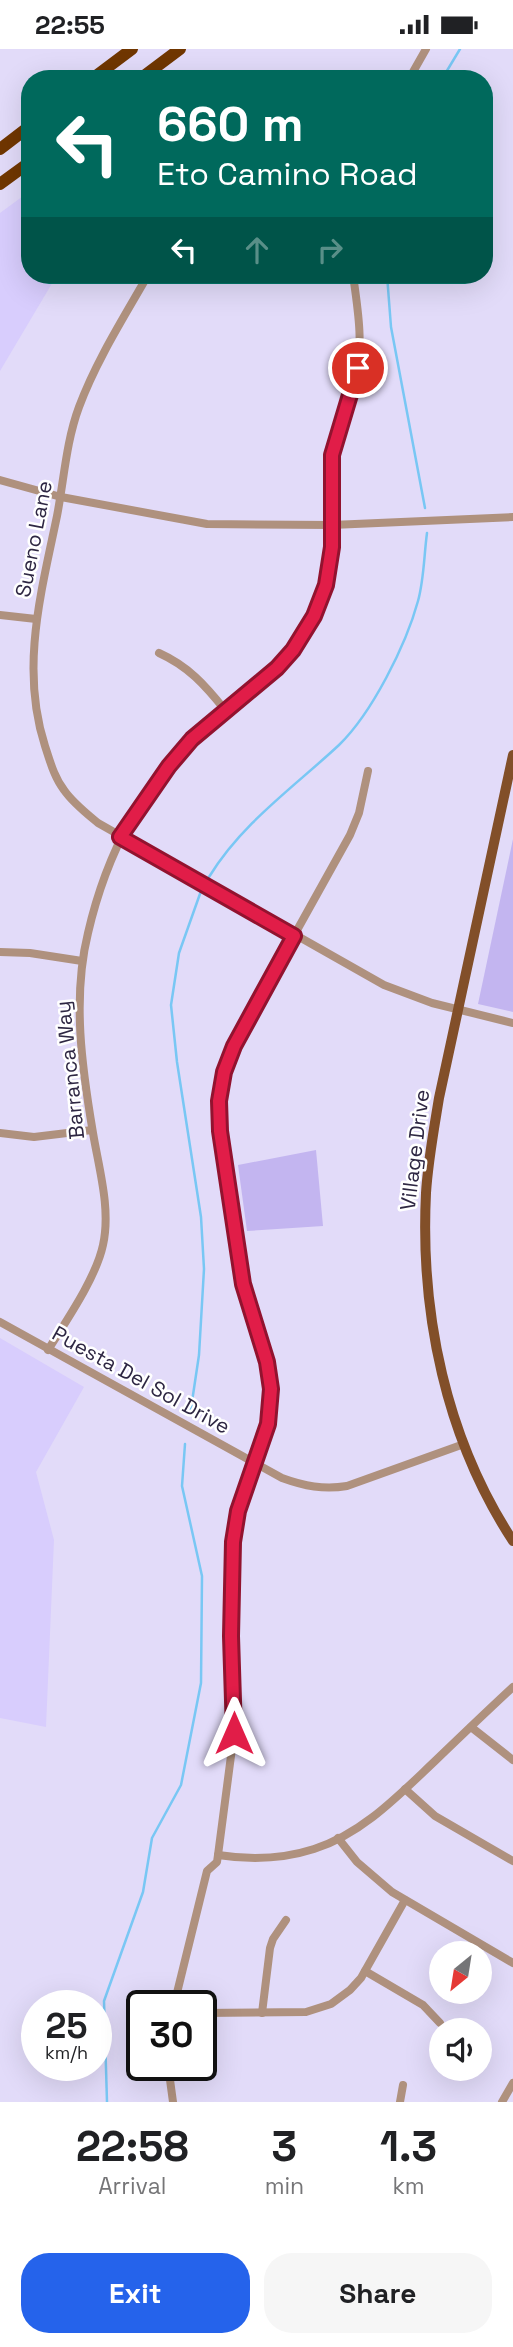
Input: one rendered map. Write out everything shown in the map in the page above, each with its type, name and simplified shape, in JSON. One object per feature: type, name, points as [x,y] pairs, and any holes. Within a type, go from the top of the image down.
[{"type":"highway","points":[[104,70],[132,49]]},
{"type":"highway","points":[[153,70],[180,49]]},
{"type":"highway","points":[[0,149],[21,133]]},
{"type":"highway","points":[[0,184],[21,169]]},
{"type":"main road","name":"Village Drive","points":[[513,755],[430,1153],[425,1229],[425,1276],[431,1325],[444,1383],[478,1478],[513,1541]]},
{"type":"street","points":[[414,70],[426,49]]},
{"type":"street","name":"Sueno Lane","points":[[143,284],[80,404],[70,441],[36,619],[32,658],[33,685],[37,715],[54,772],[77,806],[98,823],[294,936],[384,985],[411,996],[513,1023]]},
{"type":"street","name":"Barranca Way","points":[[48,1350],[76,1304],[104,1243],[103,1194],[81,1037],[82,961],[96,899],[120,837],[169,766],[192,739],[277,668],[314,616],[326,585],[332,547],[332,455],[355,383],[360,347],[354,284]]},
{"type":"street","points":[[0,479],[61,497],[207,524],[332,524],[513,517]]},
{"type":"street","points":[[0,614],[36,619]]},
{"type":"street","points":[[159,653],[187,667],[225,710]]},
{"type":"street","points":[[178,1990],[207,1871],[216,1863],[218,1856],[233,1753],[233,1542],[238,1511],[256,1464],[271,1407],[271,1375],[243,1284],[220,1131],[219,1101],[224,1072],[234,1046],[350,835],[359,813],[368,771]]},
{"type":"street","points":[[0,952],[30,953],[82,961]]},
{"type":"street","points":[[0,1133],[34,1137],[92,1130]]},
{"type":"street","name":"Puesta Del Sol Drive","points":[[0,1322],[256,1464],[299,1484],[333,1488],[362,1482],[464,1444]]},
{"type":"street","points":[[218,1856],[260,1859],[286,1856],[315,1849],[338,1838],[374,1816],[513,1687]]},
{"type":"street","points":[[471,1727],[513,1760]]},
{"type":"street","points":[[405,1789],[435,1816],[513,1861]]},
{"type":"street","points":[[338,1838],[373,1878],[405,1900],[513,1963]]},
{"type":"street","points":[[217,2013],[318,2010],[351,1990],[365,1971],[405,1900]]},
{"type":"street","points":[[262,2013],[270,1948],[273,1938],[286,1920]]},
{"type":"street","points":[[365,1971],[423,2005],[436,2018]]},
{"type":"street","points":[[170,2081],[173,2102]]},
{"type":"street","points":[[502,2102],[513,2083]]},
{"type":"street","points":[[400,2102],[404,2085]]},
{"type":"shaded area","points":[[21,198],[21,284],[52,284],[0,371],[0,213]]},
{"type":"shaded area","points":[[513,839],[513,1012],[478,1004]]},
{"type":"shaded area","points":[[316,1150],[323,1226],[247,1231],[238,1165]]},
{"type":"shaded area","points":[[0,1338],[84,1387],[36,1472],[54,1540],[46,1727],[0,1718]]},
{"type":"waterway","points":[[447,70],[460,49]]},
{"type":"waterway","points":[[388,284],[391,327],[425,508]]},
{"type":"waterway","points":[[209,877],[237,839],[339,745],[364,715],[386,677],[413,619],[422,585],[427,533]]},
{"type":"waterway","points":[[190,1415],[199,1355],[204,1269],[201,1217],[171,1005],[179,953],[201,891]]},
{"type":"waterway","points":[[107,2102],[104,2001],[143,1892],[152,1838],[181,1785],[201,1683],[202,1576],[182,1486],[185,1444]]},
{"type":"route","points":[[234,1733],[231,1636],[233,1542],[238,1511],[268,1424],[271,1375],[243,1284],[220,1131],[219,1101],[224,1072],[234,1046],[294,936],[120,837],[140,804],[192,739],[277,668],[293,650],[314,616],[321,602],[330,567],[332,455],[358,368]]}]
